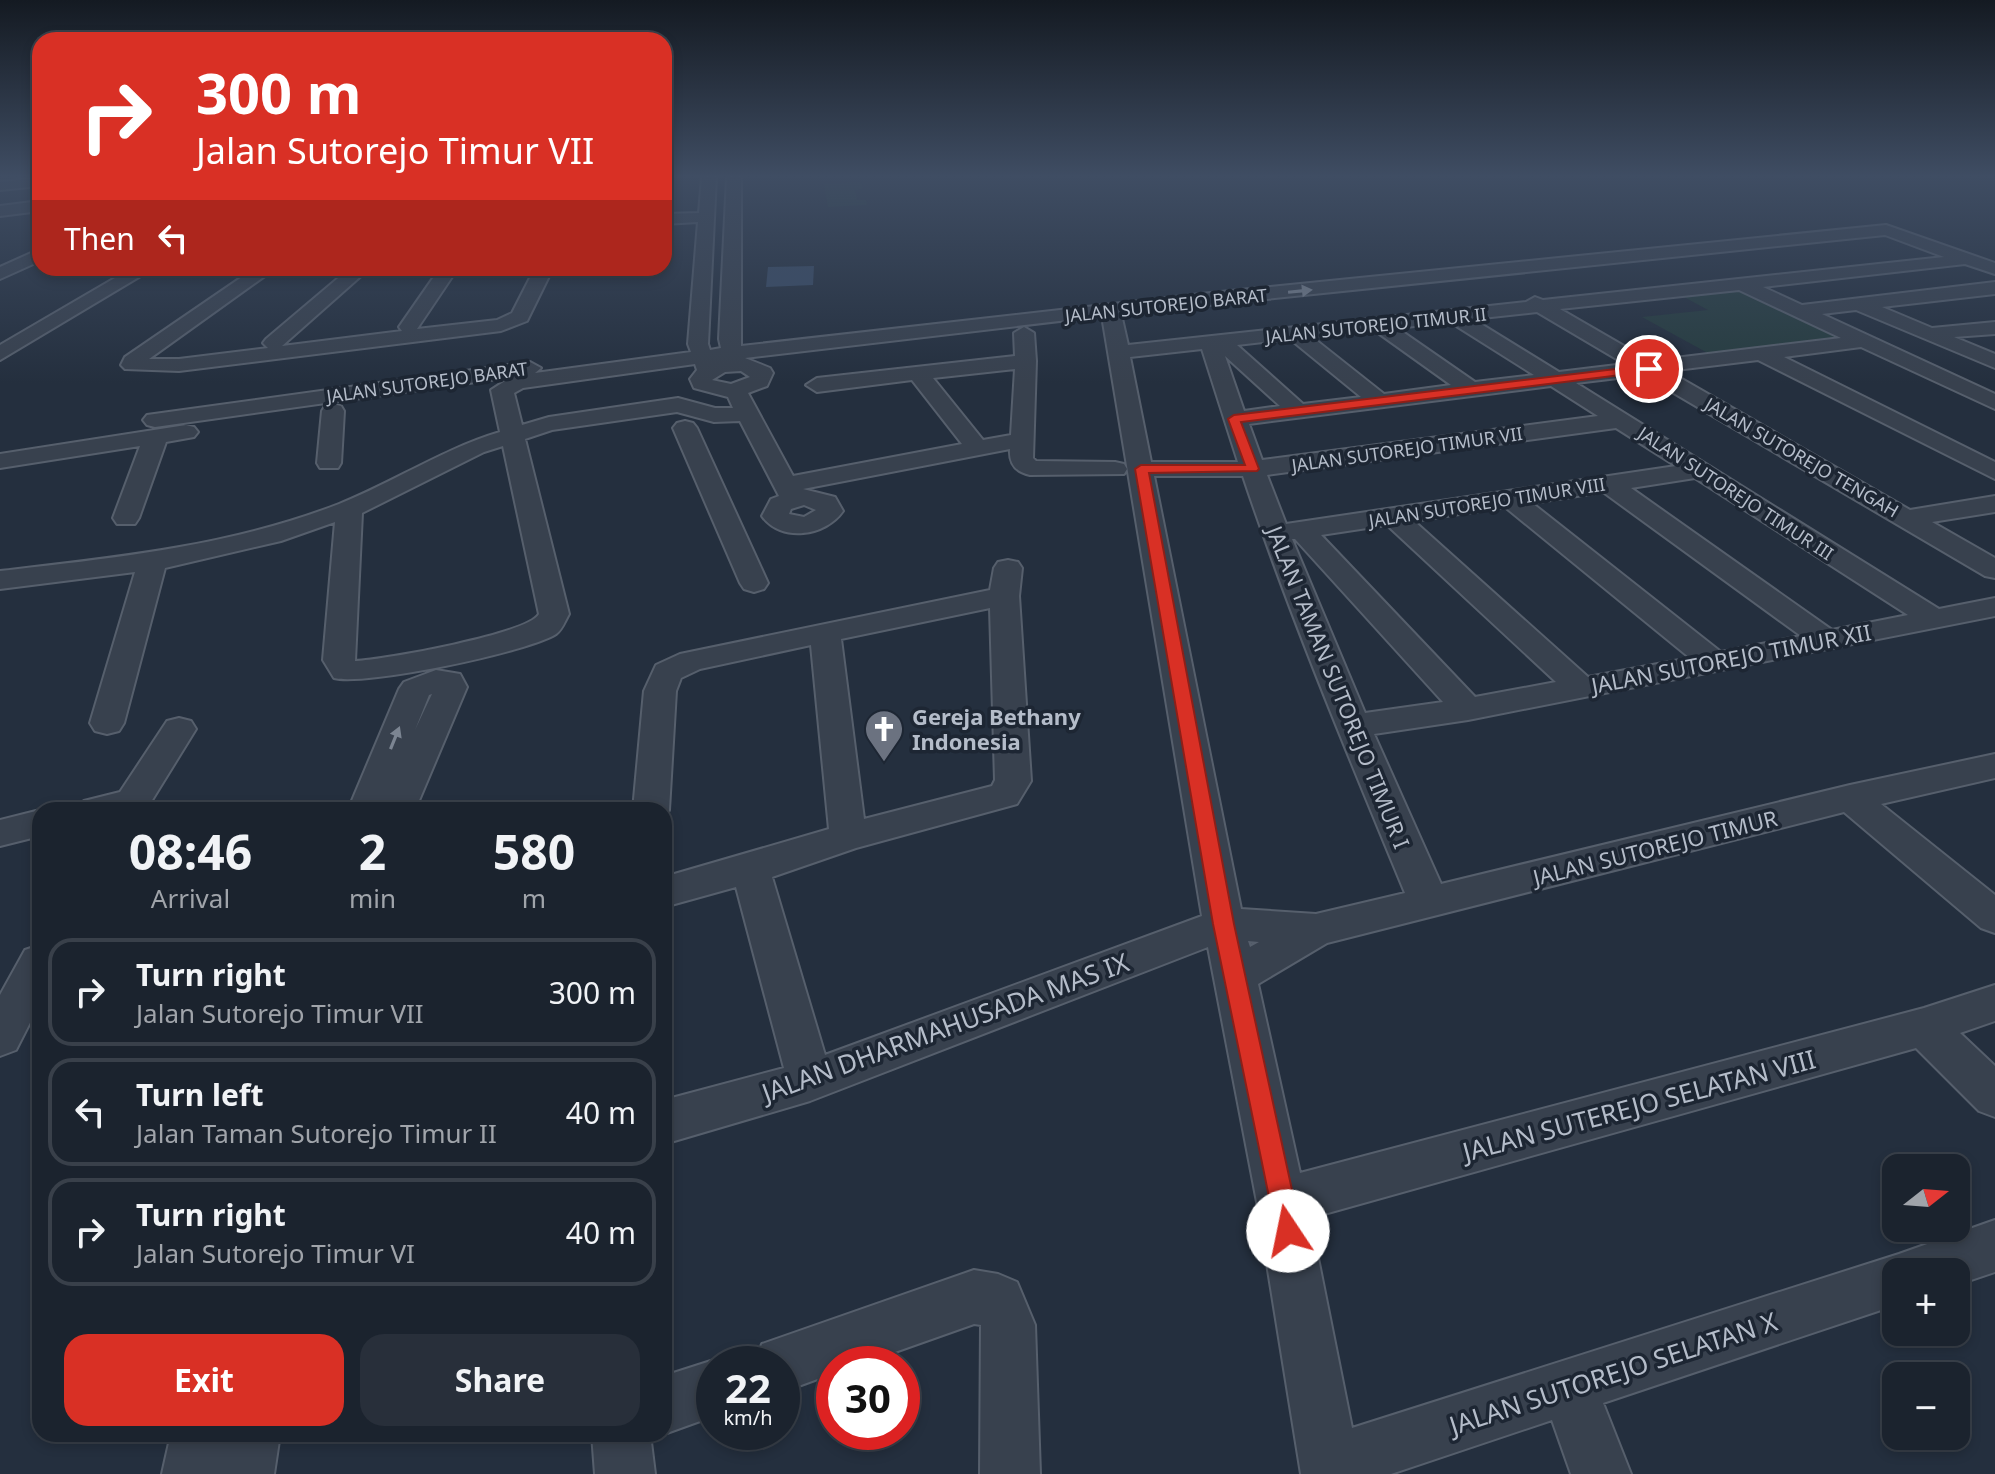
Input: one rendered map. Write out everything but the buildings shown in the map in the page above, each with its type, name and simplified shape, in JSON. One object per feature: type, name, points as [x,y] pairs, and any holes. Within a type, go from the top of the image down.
[{"type":"street","points":[[704,246],[702,383],[715,389],[736,390],[753,385],[762,373],[733,352],[732,246]]},
{"type":"street","name":"JALAN SUTOREJO BARAT","points":[[155,428],[733,352],[1740,246]]},
{"type":"street","name":"JALAN SUTOREJO BARAT","points":[[1931,246],[1968,259]]},
{"type":"street","points":[[1673,253],[1995,402]]},
{"type":"street","points":[[0,274],[32,258]]},
{"type":"street","points":[[1968,259],[1995,269]]},
{"type":"street","name":"JALAN SUTOREJO TIMUR II","points":[[1119,352],[1968,259]]},
{"type":"street","name":"JALAN SUTOREJO TENGAH","points":[[1484,272],[1995,570]]},
{"type":"street","points":[[0,354],[132,276]]},
{"type":"street","points":[[255,276],[132,361],[132,365],[157,367],[247,357],[278,348],[382,340],[413,331],[514,322],[520,317],[540,276]]},
{"type":"street","points":[[278,348],[353,276]]},
{"type":"street","points":[[413,331],[444,276]]},
{"type":"street","points":[[1799,311],[1990,291]]},
{"type":"street","points":[[1859,304],[1995,362]]},
{"type":"street","points":[[1111,310],[1119,352],[1128,469],[1282,1202],[1330,1470]]},
{"type":"street","name":"JALAN SUTOREJO TIMUR III","points":[[1455,316],[1561,380],[1936,620]]},
{"type":"street","points":[[1380,325],[1473,391]]},
{"type":"street","points":[[1930,334],[1994,328]]},
{"type":"street","points":[[729,525],[785,500],[1020,440],[1026,361],[1024,333]]},
{"type":"street","points":[[1296,334],[1381,402]]},
{"type":"street","points":[[1234,419],[1862,341]]},
{"type":"street","points":[[1217,343],[1298,411]]},
{"type":"street","name":"JALAN TAMAN SUTOREJO TIMUR I","points":[[1217,343],[1234,419],[1253,469],[1288,532],[1352,726],[1430,904]]},
{"type":"street","points":[[1764,355],[1995,472]]},
{"type":"street","points":[[0,461],[155,428],[333,411],[702,357]]},
{"type":"street","points":[[817,385],[1026,361]]},
{"type":"street","points":[[919,375],[978,449]]},
{"type":"street","points":[[349,509],[339,660],[345,671],[366,670],[515,640],[547,627],[554,614],[511,435],[502,390],[507,385]]},
{"type":"street","points":[[736,390],[785,500]]},
{"type":"street","points":[[0,580],[152,562],[271,535],[349,509],[476,447],[549,424],[678,405],[714,415],[749,414]]},
{"type":"street","points":[[329,463],[333,411]]},
{"type":"street","name":"JALAN SUTOREJO TIMUR VII","points":[[1020,440],[1021,460],[1030,468],[1253,469],[1624,420]]},
{"type":"street","points":[[126,518],[155,428]]},
{"type":"street","points":[[685,428],[754,583]]},
{"type":"street","name":"JALAN SUTOREJO TIMUR VIII","points":[[1288,532],[1700,470]]},
{"type":"street","points":[[1607,483],[1826,640]]},
{"type":"street","points":[[1510,498],[1715,663]]},
{"type":"street","points":[[1908,518],[1995,504]]},
{"type":"street","points":[[1394,517],[1580,687]]},
{"type":"street","points":[[1288,532],[1468,709]]},
{"type":"street","points":[[107,723],[152,562]]},
{"type":"street","points":[[652,802],[660,691],[667,672],[691,661],[825,635],[1006,582],[1011,788],[1004,795],[848,837],[750,869],[672,890]]},
{"type":"street","name":"JALAN SUTOREJO TIMUR XII","points":[[1352,726],[1468,709],[1995,607]]},
{"type":"street","points":[[825,635],[848,837]]},
{"type":"street","points":[[369,802],[415,689],[436,680],[449,681],[451,687],[401,802]]},
{"type":"street","points":[[133,802],[179,729]]},
{"type":"street","name":"JALAN SUTOREJO TIMUR","points":[[1224,924],[1316,930],[1850,798],[1995,766]]},
{"type":"street","points":[[1850,798],[1995,917]]},
{"type":"street","points":[[0,834],[32,825]]},
{"type":"street","points":[[750,869],[810,1081]]},
{"type":"street","name":"JALAN DHARMAHUSADA MAS IX","points":[[672,1120],[810,1081],[1224,924]]},
{"type":"street","name":"JALAN SUTOREJO TIMUR","points":[[1235,976],[1316,930]]},
{"type":"street","points":[[0,1037],[32,977]]},
{"type":"street","name":"JALAN SUTEREJO SELATAN VIII","points":[[1282,1202],[1924,1027],[1995,1003]]},
{"type":"street","points":[[1924,1027],[1995,1096]]},
{"type":"street","points":[[1959,1258],[1995,1246]]},
{"type":"street","name":"JALAN SUTOREJO SELATAN X","points":[[1330,1470],[1882,1284]]},
{"type":"street","points":[[800,1358],[974,1297],[998,1301],[1008,1325],[1010,1474]]},
{"type":"street","points":[[1569,1389],[1601,1474]]},
{"type":"street","points":[[672,1402],[696,1394]]},
{"type":"street","points":[[192,1474],[198,1442]]},
{"type":"street","points":[[244,1474],[250,1442]]},
{"type":"street","points":[[622,1442],[625,1474]]},
{"type":"green space","points":[[1743,290],[1850,340],[1715,357],[1642,317],[1708,310],[1684,297]]},
{"type":"water","points":[[814,266],[813,285],[766,287],[768,267]]},
{"type":"place","name":"Gereja Bethany Indonesia","points":[[884,763]]},
{"type":"route","points":[[1288,1231],[1224,924],[1141,469],[1253,469],[1234,419],[1649,369]]}]
